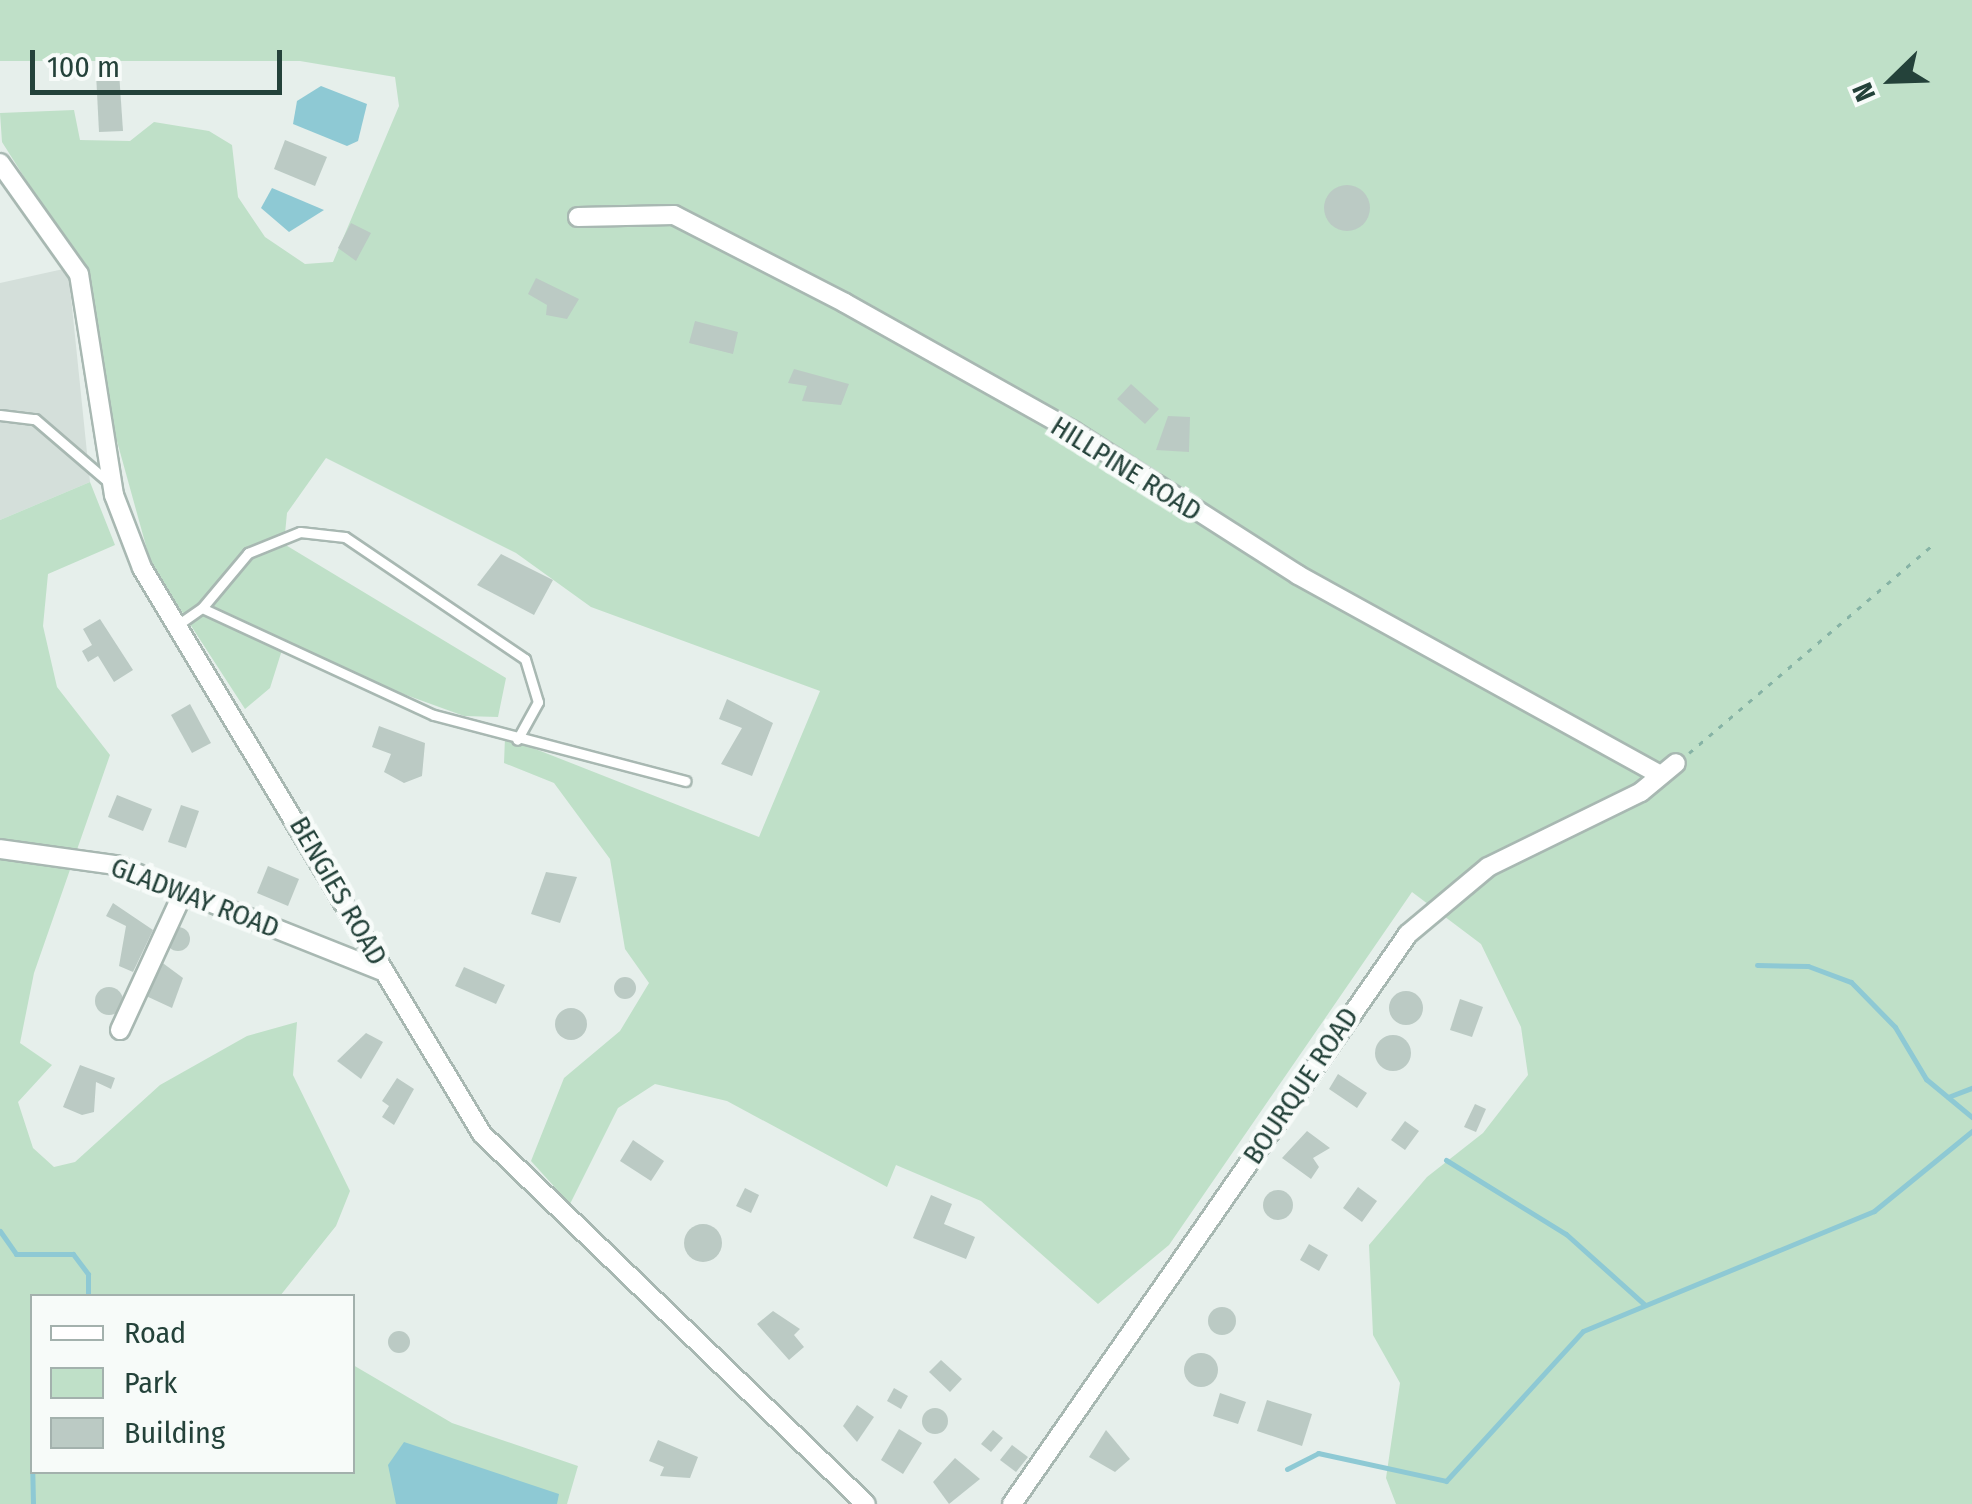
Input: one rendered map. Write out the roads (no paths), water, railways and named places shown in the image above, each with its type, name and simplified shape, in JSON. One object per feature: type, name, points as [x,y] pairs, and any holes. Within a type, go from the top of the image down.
[{"type":"street","name":"BENGIES ROAD","points":[[0,163],[7,180],[79,274],[114,495],[176,626],[502,1158],[866,1504]]},
{"type":"street","name":"HILLPINE ROAD","points":[[578,217],[674,215],[846,303],[1073,432],[1298,576],[1660,775]]},
{"type":"street","name":"BOURQUE ROAD","points":[[1012,1504],[1408,934],[1488,866],[1660,775],[1676,762]]},
{"type":"street","name":"GLADWAY ROAD","points":[[0,849],[84,856],[385,972]]},
{"type":"street","points":[[120,1030],[182,895]]},
{"type":"lane","points":[[0,416],[35,419],[88,459],[114,495]]},
{"type":"lane","points":[[176,626],[202,608],[248,553],[300,532],[345,537],[525,659],[538,702],[518,740]]},
{"type":"lane","points":[[202,608],[434,716],[685,781]]},
{"type":"water","points":[[321,86],[367,104],[358,141],[347,146],[293,124],[297,101]]},
{"type":"water","points":[[272,188],[324,210],[289,232],[261,208]]},
{"type":"water","points":[[404,1442],[559,1494],[557,1504],[396,1504],[388,1465]]},
{"type":"waterway","points":[[1757,965],[1808,966],[1851,982],[1895,1027],[1926,1079],[1972,1117]]},
{"type":"waterway","points":[[1948,1097],[1972,1088]]},
{"type":"waterway","points":[[1287,1469],[1318,1453],[1446,1481],[1583,1331],[1874,1211],[1972,1131]]},
{"type":"waterway","points":[[1446,1160],[1566,1234],[1645,1305]]},
{"type":"waterway","points":[[0,1231],[16,1254],[73,1254],[88,1274],[88,1294]]},
{"type":"waterway","points":[[32,1474],[33,1504]]}]
